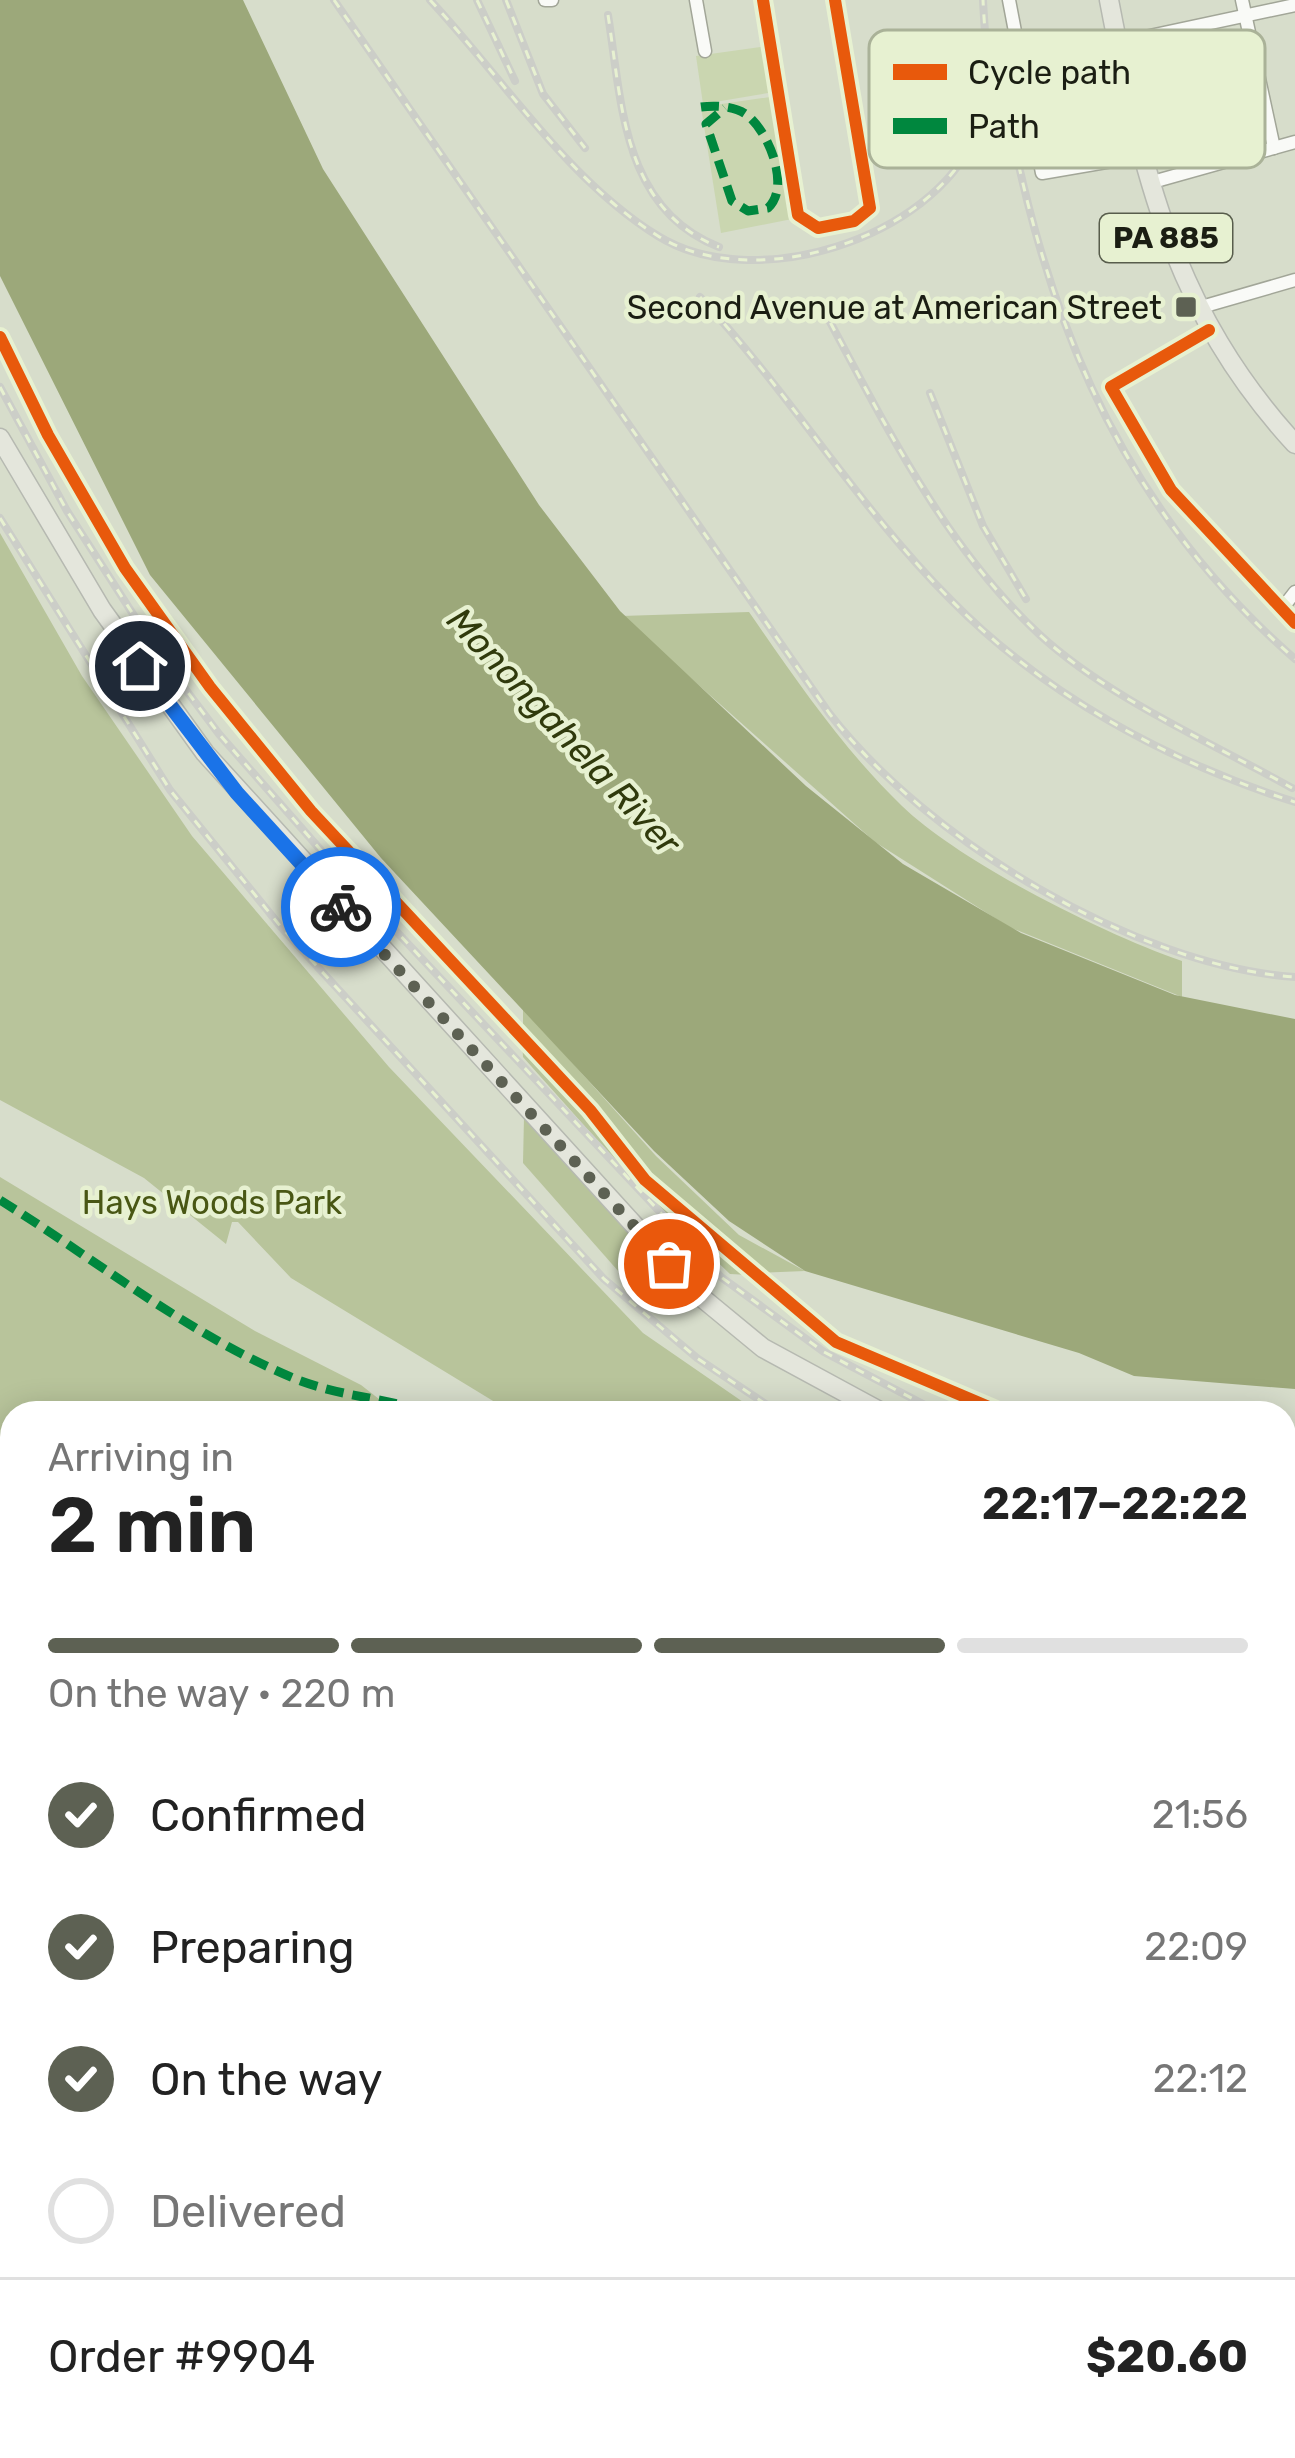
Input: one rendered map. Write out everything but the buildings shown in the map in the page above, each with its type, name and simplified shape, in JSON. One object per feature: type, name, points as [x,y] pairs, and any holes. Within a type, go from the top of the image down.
[{"type":"main road","name":"PA 885","points":[[1108,0],[1114,30]]},
{"type":"main road","name":"PA 885","points":[[1144,168],[1209,330],[1246,387],[1295,444]]},
{"type":"main road","points":[[0,438],[66,554],[140,666],[271,831],[695,1292],[763,1348],[861,1401]]},
{"type":"street","points":[[695,0],[705,51]]},
{"type":"street","points":[[764,0],[798,215],[818,229],[854,221],[870,208],[835,0]]},
{"type":"street","points":[[1009,0],[1015,30]]},
{"type":"street","points":[[1242,0],[1249,30]]},
{"type":"street","points":[[1179,30],[1295,5]]},
{"type":"street","points":[[1265,106],[1274,148]]},
{"type":"street","points":[[1265,151],[1295,142]]},
{"type":"street","points":[[1041,168],[1042,173],[1071,168]]},
{"type":"street","points":[[1148,184],[1204,168]]},
{"type":"street","points":[[1197,308],[1295,280]]},
{"type":"street","points":[[1209,330],[1111,388],[1171,490],[1295,623]]},
{"type":"street","points":[[1281,610],[1295,592]]},
{"type":"shaded area","points":[[767,46],[774,92],[703,104],[696,56]]},
{"type":"shaded area","points":[[770,97],[792,219],[721,233],[701,107]]},
{"type":"green space","name":"Hays Woods Park","points":[[0,533],[82,676],[192,836],[389,1067],[643,1333],[742,1401],[493,1401],[291,1278],[238,1222],[232,1222],[226,1244],[144,1178],[0,1100]]},
{"type":"green space","points":[[749,612],[840,737],[902,806],[960,850],[1035,895],[1182,961],[1182,997],[1009,927],[875,842],[621,616]]},
{"type":"green space","points":[[523,1008],[656,1156],[739,1235],[805,1271],[754,1273],[654,1180],[614,1128],[523,1034]]},
{"type":"green space","points":[[522,1040],[578,1098],[646,1183],[749,1275],[730,1274],[639,1187],[523,1057]]},
{"type":"green space","points":[[524,1117],[668,1275],[619,1272],[523,1163]]},
{"type":"green space","points":[[0,1177],[255,1331],[361,1385],[382,1401],[0,1401]]},
{"type":"water","name":"Monongahela River","points":[[0,0],[243,0],[323,169],[539,505],[620,611],[806,786],[903,864],[1021,933],[1175,995],[1295,1019],[1295,1389],[1134,1376],[1079,1353],[805,1271],[729,1221],[654,1151],[381,858],[150,575],[0,276]]},
{"type":"railway","points":[[334,0],[829,713],[870,760],[977,849],[1102,922],[1168,949],[1233,968],[1295,977]]},
{"type":"railway","points":[[430,0],[594,186],[658,236],[697,253],[742,260],[836,247],[881,228],[921,203],[955,168]]},
{"type":"railway","points":[[477,0],[515,81]]},
{"type":"railway","points":[[506,0],[543,94],[585,148]]},
{"type":"railway","points":[[983,0],[984,30]]},
{"type":"railway","points":[[608,15],[624,117],[645,180],[687,230],[719,247]]},
{"type":"railway","points":[[1020,168],[1060,310],[1091,387],[1129,460],[1175,530],[1230,596],[1295,659]]},
{"type":"railway","points":[[700,297],[885,527],[987,634],[1111,722],[1201,767],[1295,802]]},
{"type":"railway","points":[[822,307],[918,480],[1005,600],[1096,679],[1292,788]]},
{"type":"railway","points":[[0,387],[67,511],[156,650],[219,734],[333,864],[721,1277],[824,1352],[917,1401]]},
{"type":"railway","points":[[930,393],[983,526],[1026,599]]},
{"type":"railway","points":[[0,518],[170,790],[281,927],[604,1279],[697,1358],[761,1401]]},
{"type":"marked path","points":[[701,107],[719,106],[737,110],[763,134],[778,187],[768,208],[748,211],[732,201],[706,124],[725,108]]},
{"type":"marked path","points":[[0,1200],[182,1320],[258,1362],[315,1386],[383,1401]]},
{"type":"cycle path","points":[[763,0],[798,215],[818,228],[854,221],[870,208],[835,0]]},
{"type":"cycle path","points":[[1209,330],[1111,387],[1171,490],[1295,623]]},
{"type":"cycle path","points":[[0,337],[48,435],[125,568],[210,687],[311,811],[590,1110],[645,1180],[836,1342],[975,1401]]},
{"type":"way so far","points":[[341,907],[669,1264]]},
{"type":"place","name":"Second Avenue at American Street","points":[[1186,307]]},
{"type":"route","points":[[140,666],[237,793],[341,907]]}]
